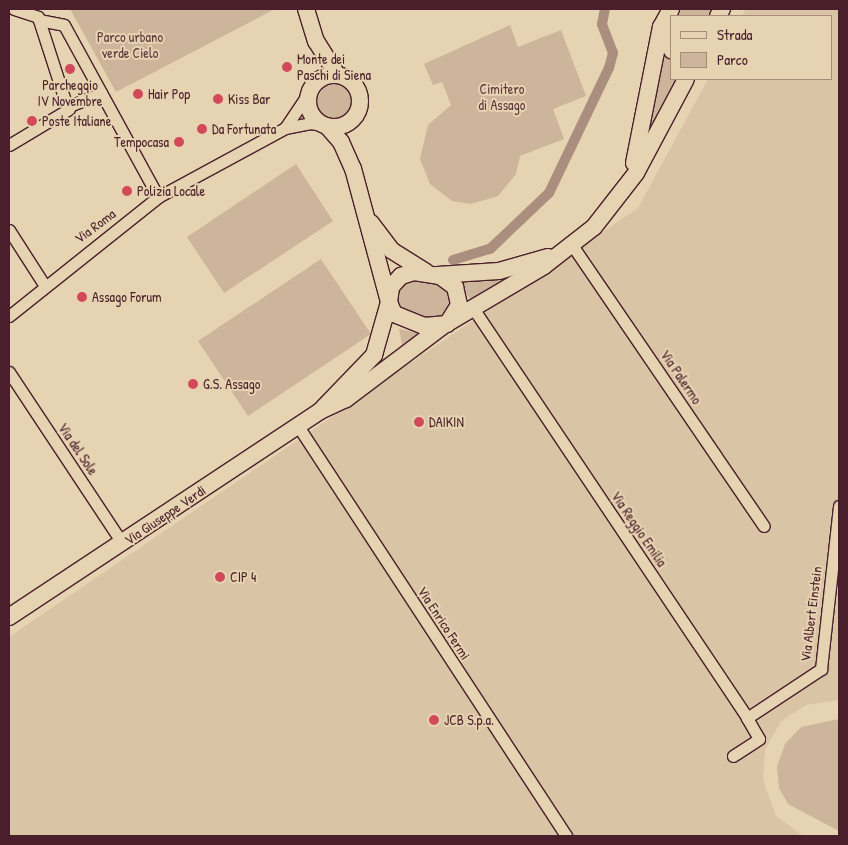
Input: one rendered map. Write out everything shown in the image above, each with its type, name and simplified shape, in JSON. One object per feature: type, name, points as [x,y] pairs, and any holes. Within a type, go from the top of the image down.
[{"type":"main road","points":[[306,9],[316,41],[337,75],[358,91],[353,169]]},
{"type":"main road","points":[[613,205],[637,156],[661,26],[671,9]]},
{"type":"main road","points":[[661,26],[670,46]]},
{"type":"main road","points":[[316,41],[310,112],[327,126],[341,142],[353,169],[388,302],[402,320],[447,323],[459,305],[455,287]]},
{"type":"main road","points":[[313,86],[337,75]]},
{"type":"main road","points":[[388,302],[391,287],[401,276],[499,271],[556,255],[572,245],[613,205],[636,173],[685,80]]},
{"type":"main road","points":[[327,126],[344,126],[356,116]]},
{"type":"main road","points":[[366,215],[390,250],[455,287],[475,311]]},
{"type":"main road","name":"Via Giuseppe Verdi","points":[[9,617],[320,411],[346,399],[447,323],[475,311],[556,255]]},
{"type":"main road","name":"Via Giuseppe Verdi","points":[[320,411],[374,355],[388,302]]},
{"type":"street","points":[[14,9],[39,20],[64,25],[158,197]]},
{"type":"street","points":[[39,20],[62,97],[70,109]]},
{"type":"street","name":"Via Roma","points":[[285,128],[313,86]]},
{"type":"street","points":[[9,145],[101,93]]},
{"type":"street","name":"Via Roma","points":[[9,316],[158,197],[285,128],[311,123],[327,126]]},
{"type":"street","points":[[9,230],[45,286]]},
{"type":"street","name":"Via Palermo","points":[[572,245],[764,526]]},
{"type":"street","name":"Via Reggio Emilia","points":[[475,311],[747,718],[759,739],[733,756]]},
{"type":"street","name":"Via del Sole","points":[[9,372],[122,543]]},
{"type":"street","name":"Via Enrico Fermi","points":[[298,426],[566,836]]},
{"type":"street","name":"Via Albert Einstein","points":[[747,718],[821,669],[839,506]]},
{"type":"shaded area","points":[[746,9],[839,9],[839,700],[806,705],[781,721],[765,750],[763,780],[776,816],[803,836],[9,836],[9,637],[638,208],[707,80],[833,80],[833,15],[743,15]]},
{"type":"green space","name":"Parco urbano verde Cielo","points":[[70,9],[275,9],[116,92]]},
{"type":"green space","points":[[677,9],[717,9],[714,15],[673,15]]},
{"type":"green space","name":"Cimitero di Assago","points":[[510,25],[518,47],[561,30],[586,96],[553,109],[564,139],[520,156],[516,174],[498,196],[471,204],[452,201],[430,184],[420,159],[428,125],[451,105],[442,82],[433,85],[424,64]]},
{"type":"green space","points":[[658,48],[670,55],[670,80],[680,80],[645,143]]},
{"type":"green space","points":[[337,84],[347,89],[353,101],[345,118],[334,122],[322,117],[315,101],[325,86]]},
{"type":"green space","points":[[296,164],[333,221],[224,293],[187,237]]},
{"type":"green space","points":[[321,259],[371,334],[248,416],[198,341]]},
{"type":"green space","points":[[511,275],[472,302],[456,278]]},
{"type":"green space","points":[[404,279],[442,282],[454,300],[444,320],[405,317],[394,298]]},
{"type":"green space","points":[[400,329],[421,334],[403,349]]},
{"type":"green space","points":[[839,719],[839,831],[788,804],[779,788],[777,767],[785,744],[801,727]]},
{"type":"waterway","points":[[453,260],[490,249],[549,193],[609,68],[613,53],[602,24],[605,9]]},
{"type":"place","name":"Monte dei Paschi di Siena","points":[[287,67]]},
{"type":"place","name":"Parcheggio IV Novembre","points":[[70,69]]},
{"type":"place","name":"Hair Pop","points":[[138,94]]},
{"type":"place","name":"Kiss Bar","points":[[218,99]]},
{"type":"place","name":"Poste Italiane","points":[[32,121]]},
{"type":"place","name":"Da Fortunata","points":[[202,129]]},
{"type":"place","name":"Tempocasa","points":[[179,142]]},
{"type":"place","name":"Polizia Locale","points":[[127,191]]},
{"type":"place","name":"Assago Forum","points":[[82,297]]},
{"type":"place","name":"G.S. Assago","points":[[193,384]]},
{"type":"place","name":"DAIKIN","points":[[419,422]]},
{"type":"place","name":"CIP 4","points":[[220,577]]},
{"type":"place","name":"JCB S.p.a.","points":[[434,720]]}]
